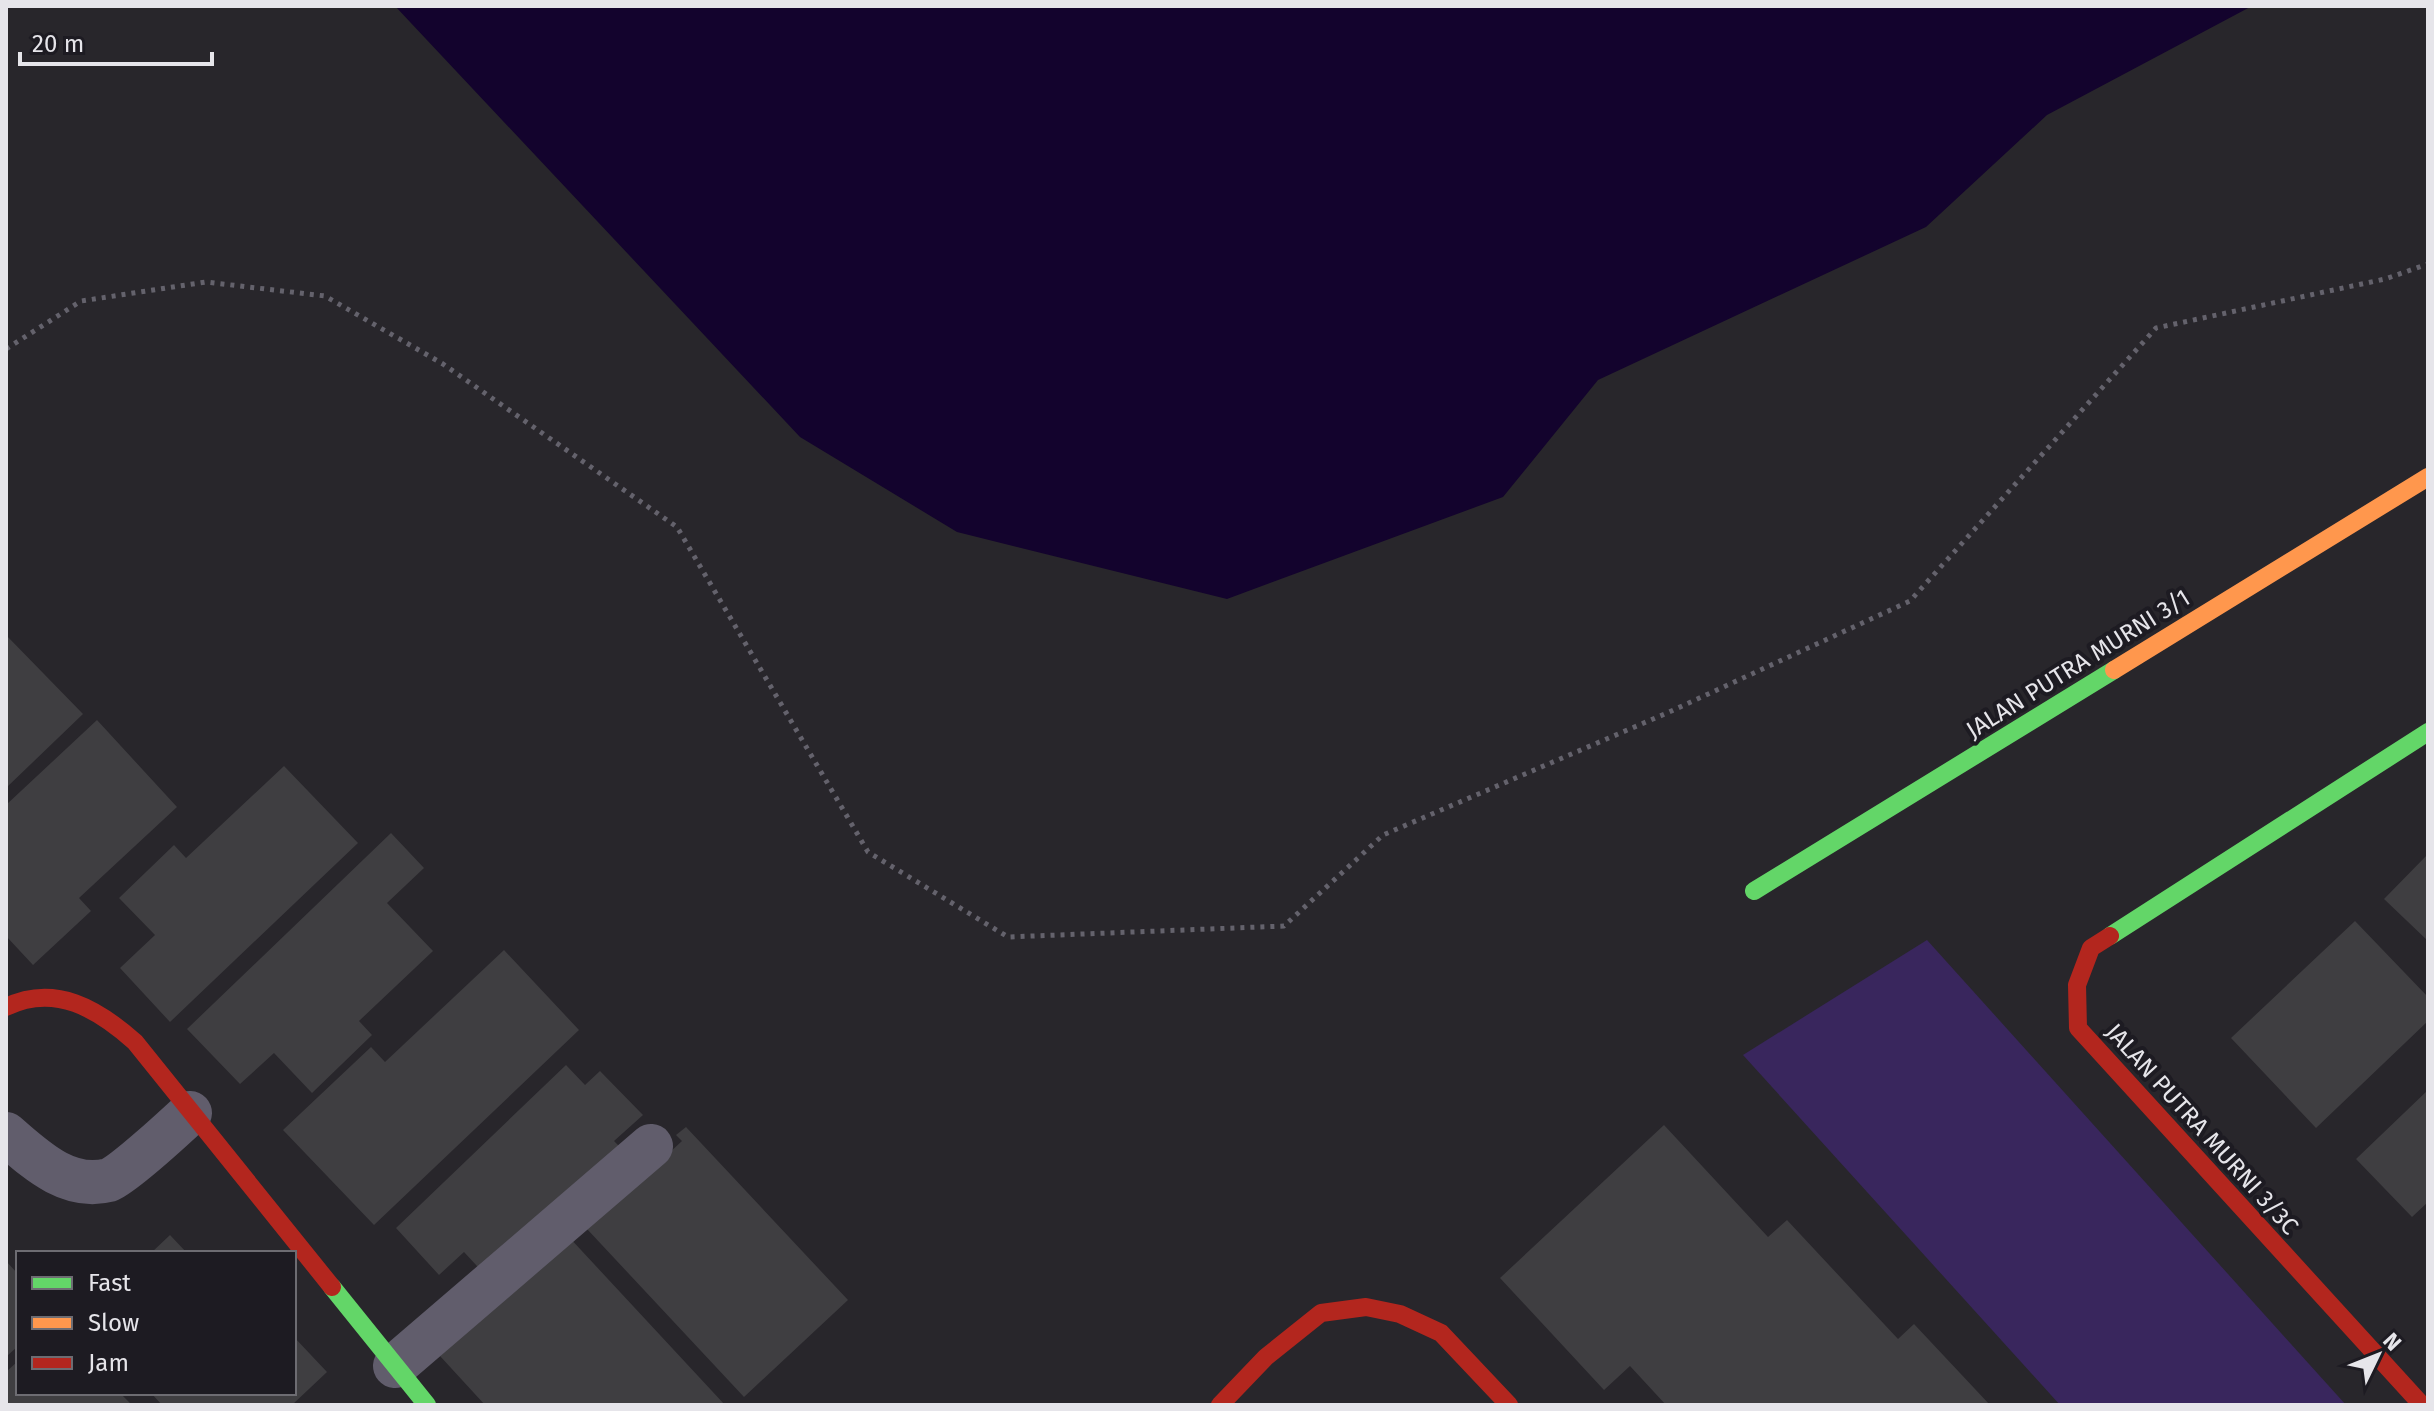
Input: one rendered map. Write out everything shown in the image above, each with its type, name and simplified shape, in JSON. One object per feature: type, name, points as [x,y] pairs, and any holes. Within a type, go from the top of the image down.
[{"type":"street","name":"JALAN PUTRA MURNI 3/1","points":[[1754,891],[2428,477]]},
{"type":"street","name":"JALAN PUTRA MURNI 3/3C","points":[[2422,1405],[2078,1028],[2077,985],[2091,948],[2428,732]]},
{"type":"street","points":[[6,1007],[13,1002],[45,995],[77,1003],[105,1016],[135,1042],[427,1405]]},
{"type":"street","points":[[6,1134],[38,1161],[64,1177],[89,1182],[111,1180],[190,1113]]},
{"type":"street","points":[[395,1366],[651,1146]]},
{"type":"street","points":[[1220,1405],[1266,1357],[1321,1313],[1366,1307],[1400,1314],[1441,1333],[1509,1405]]},
{"type":"path","points":[[6,349],[81,301],[206,282],[325,296],[443,364],[677,527],[868,852],[1008,937],[1284,926],[1383,835],[1667,713],[1910,601],[2156,328],[2385,279],[2428,264]]},
{"type":"shaded area","points":[[395,6],[2252,6],[2047,115],[1926,227],[1598,380],[1503,497],[1227,599],[957,532],[800,437]]},
{"type":"shaded area","points":[[1927,940],[2346,1405],[2060,1405],[1743,1055]]},
{"type":"building","points":[[6,635],[83,714],[6,788]]},
{"type":"building","points":[[97,720],[177,807],[79,898],[91,911],[33,965],[6,936],[6,805]]},
{"type":"building","points":[[284,766],[358,843],[170,1022],[120,968],[155,935],[119,898],[174,845],[186,858]]},
{"type":"building","points":[[391,833],[424,868],[387,903],[433,951],[359,1021],[372,1035],[312,1093],[274,1053],[240,1084],[187,1029]]},
{"type":"building","points":[[2428,854],[2428,941],[2384,899]]},
{"type":"building","points":[[2355,921],[2428,997],[2428,1021],[2316,1128],[2231,1038]]},
{"type":"building","points":[[504,950],[579,1030],[374,1225],[283,1130],[371,1047],[385,1062]]},
{"type":"building","points":[[566,1065],[585,1085],[600,1071],[643,1115],[614,1141],[624,1151],[489,1279],[464,1252],[439,1275],[396,1228]]},
{"type":"building","points":[[2428,1090],[2428,1202],[2412,1217],[2356,1159]]},
{"type":"building","points":[[1664,1125],[1768,1237],[1787,1220],[1898,1339],[1914,1324],[1990,1405],[1666,1405],[1630,1366],[1604,1390],[1500,1278]]},
{"type":"building","points":[[686,1127],[848,1300],[744,1397],[587,1229],[682,1141],[676,1135]]},
{"type":"building","points":[[170,1235],[185,1251],[153,1251]]},
{"type":"building","points":[[568,1236],[725,1405],[485,1405],[440,1356]]},
{"type":"building","points":[[6,1261],[16,1272],[16,1348],[6,1357]]},
{"type":"building","points":[[296,1339],[327,1372],[292,1405],[162,1405],[153,1395],[296,1395]]},
{"type":"building","points":[[16,1363],[16,1395],[122,1395],[132,1405],[6,1405],[6,1372]]},
{"type":"traffic: fast","points":[[1754,891],[2114,670]]},
{"type":"traffic: fast","points":[[2110,936],[2428,732]]},
{"type":"traffic: fast","points":[[332,1287],[427,1405]]},
{"type":"traffic: slow","points":[[2114,670],[2428,477]]},
{"type":"traffic: jam","points":[[2110,936],[2091,948],[2077,985],[2078,1028],[2422,1405]]},
{"type":"traffic: jam","points":[[6,1007],[24,1000],[42,998],[75,1003],[106,1019],[135,1042],[332,1287]]},
{"type":"traffic: jam","points":[[1220,1405],[1266,1357],[1321,1313],[1366,1307],[1400,1314],[1441,1333],[1509,1405]]}]
